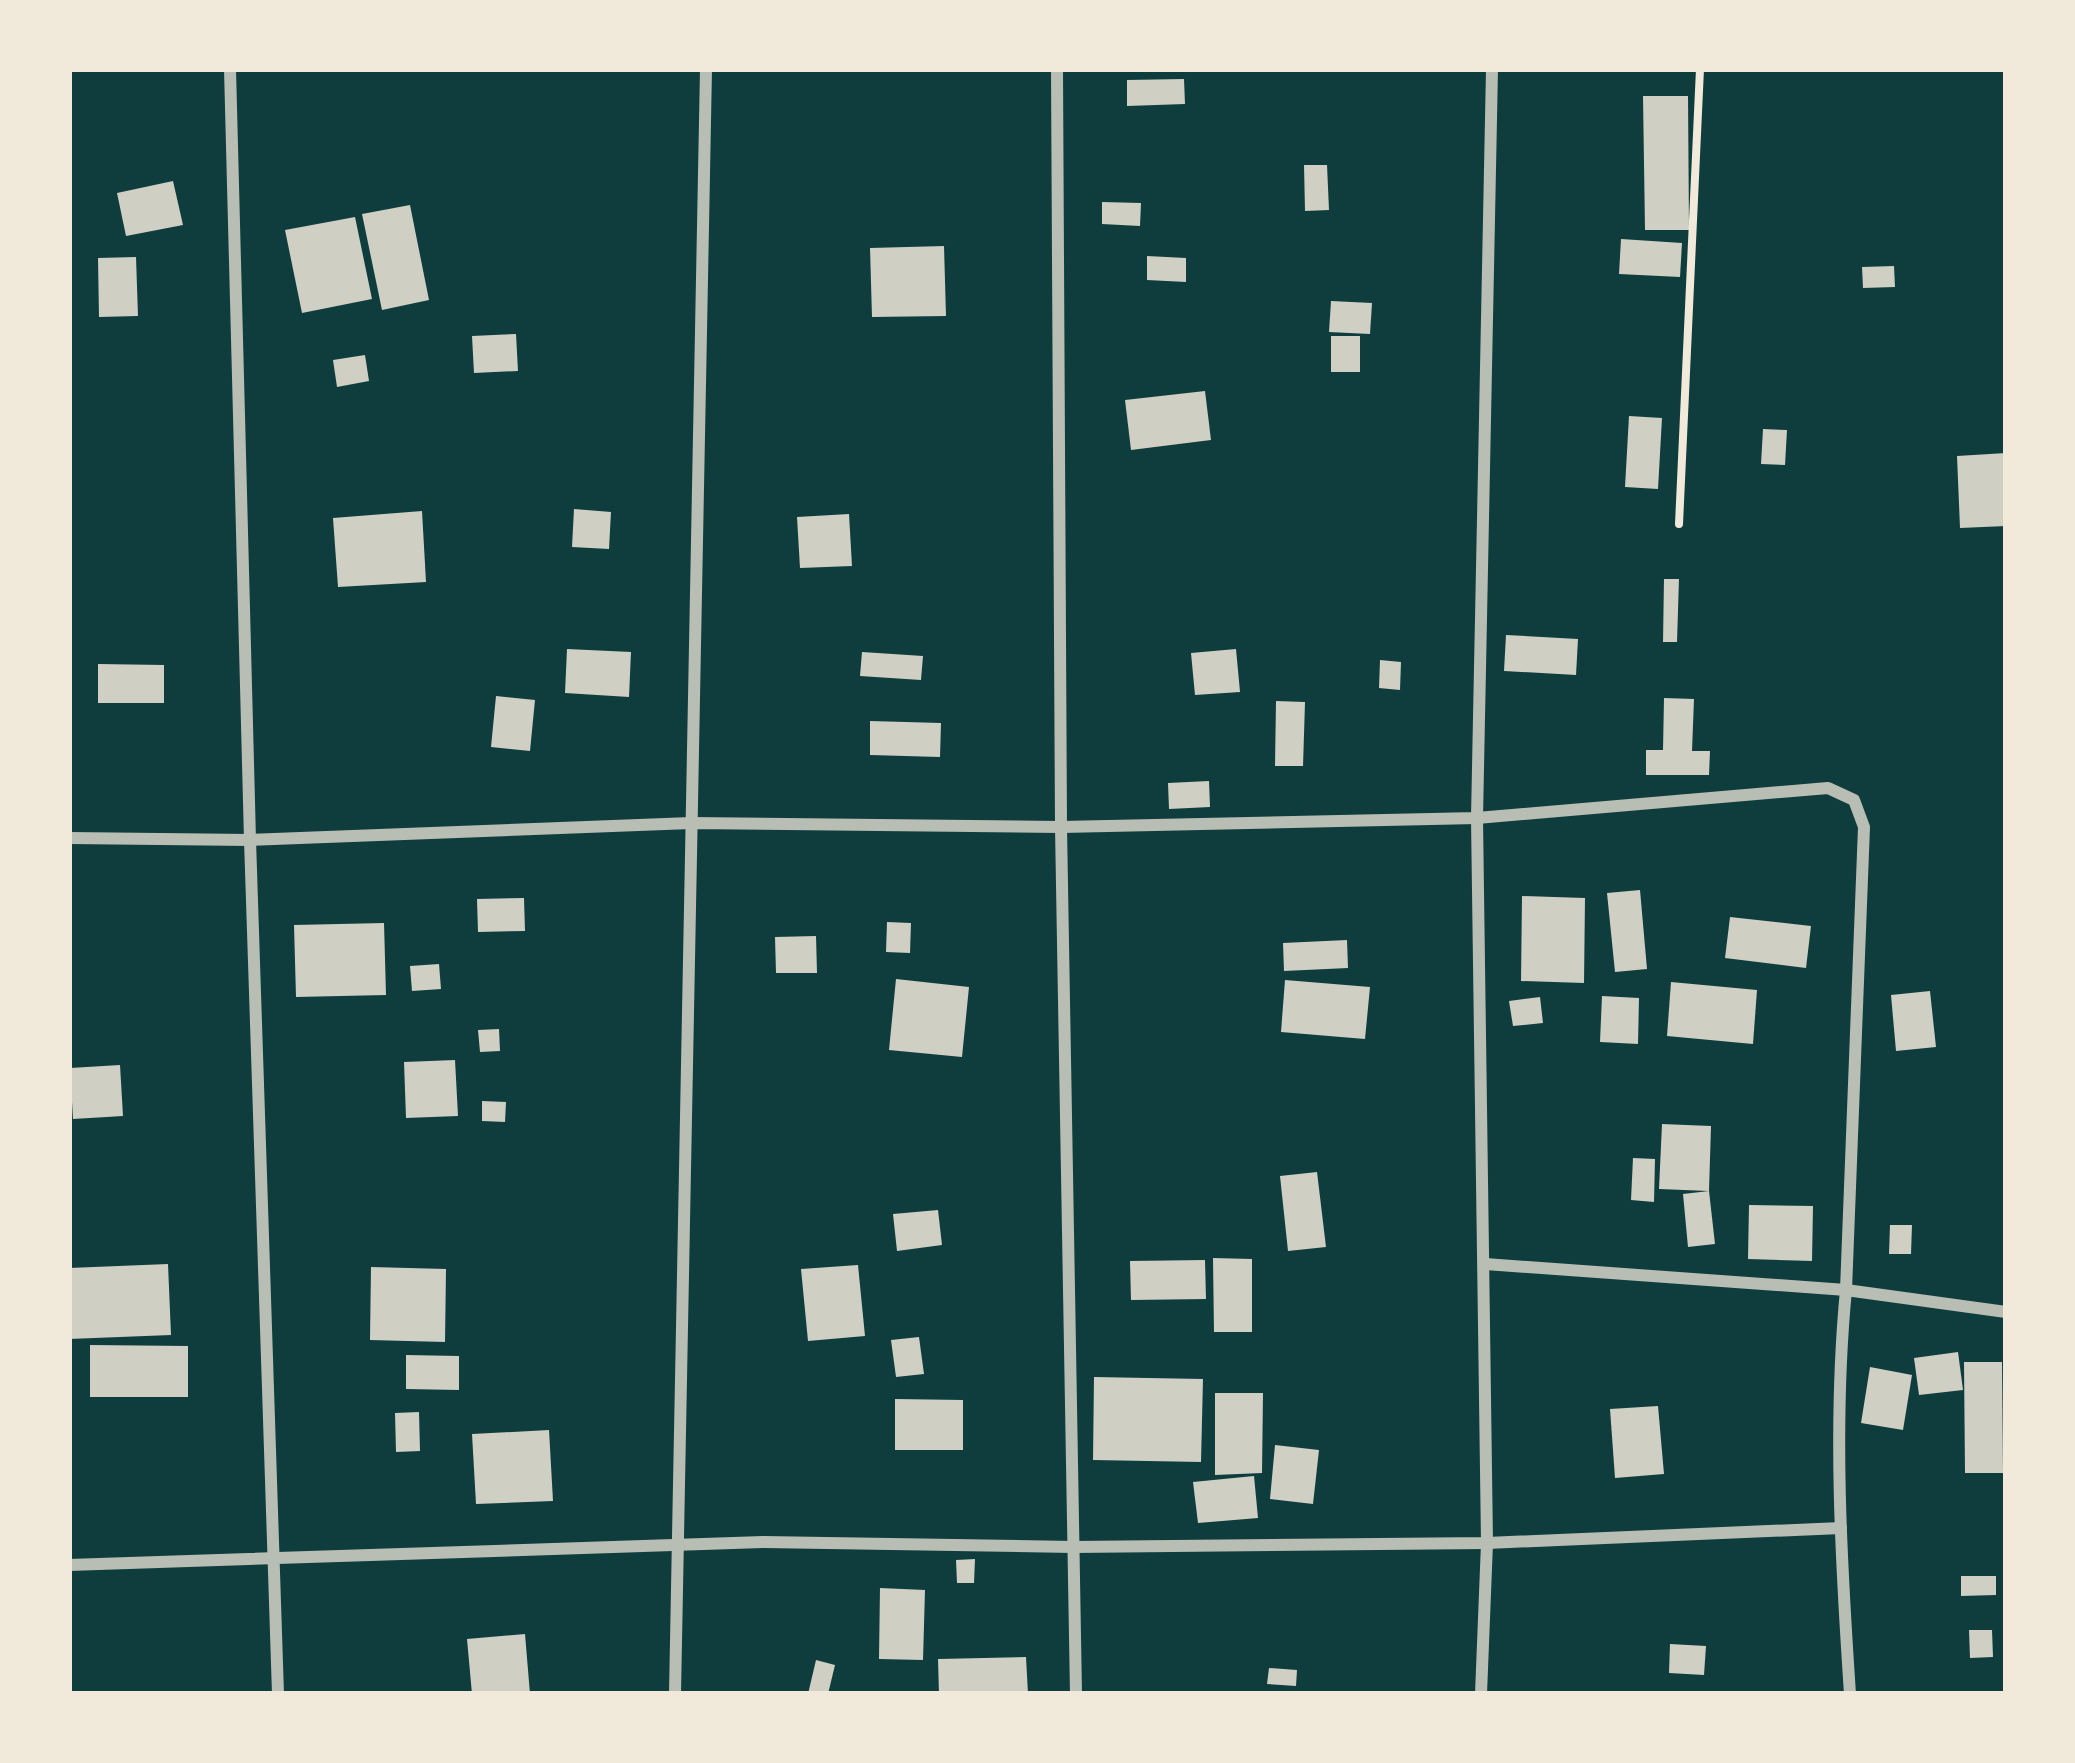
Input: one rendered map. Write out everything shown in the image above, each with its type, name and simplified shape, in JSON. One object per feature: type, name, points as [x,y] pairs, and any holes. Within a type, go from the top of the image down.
[{"type":"street","points":[[230,69],[278,1694]]},
{"type":"street","points":[[674,1694],[706,69]]},
{"type":"street","points":[[1057,69],[1060,827],[1076,1694]]},
{"type":"street","points":[[1481,1694],[1487,1544],[1478,818],[1492,69]]},
{"type":"street","points":[[69,838],[250,840],[691,823],[1060,827],[1478,818],[1828,788],[1854,800],[1864,827],[1846,1290],[1839,1359],[1850,1694]]},
{"type":"street","points":[[1486,1264],[1846,1290],[2006,1312]]},
{"type":"street","points":[[69,1565],[763,1542],[1073,1547],[1487,1544],[1841,1528]]},
{"type":"path","points":[[1678,524],[1700,69]]},
{"type":"building","points":[[1184,79],[1185,104],[1127,106],[1127,80]]},
{"type":"building","points":[[1643,96],[1688,96],[1689,230],[1645,230]]},
{"type":"building","points":[[1304,165],[1327,165],[1329,210],[1305,211]]},
{"type":"building","points":[[173,181],[183,225],[126,236],[117,193]]},
{"type":"building","points":[[1102,202],[1141,203],[1140,226],[1102,224]]},
{"type":"building","points":[[410,205],[429,300],[382,310],[362,214]]},
{"type":"building","points":[[355,217],[372,299],[302,313],[285,230]]},
{"type":"building","points":[[1621,239],[1682,243],[1680,277],[1619,274]]},
{"type":"building","points":[[944,246],[946,316],[872,317],[870,248]]},
{"type":"building","points":[[1147,256],[1186,258],[1186,282],[1147,280]]},
{"type":"building","points":[[136,257],[138,316],[99,317],[98,258]]},
{"type":"building","points":[[1894,266],[1895,287],[1863,288],[1862,267]]},
{"type":"building","points":[[1331,301],[1372,303],[1370,334],[1329,332]]},
{"type":"building","points":[[516,334],[518,371],[474,373],[472,336]]},
{"type":"building","points":[[1331,336],[1360,336],[1360,372],[1331,372]]},
{"type":"building","points":[[365,355],[369,381],[337,387],[333,360]]},
{"type":"building","points":[[1205,391],[1211,440],[1131,450],[1125,400]]},
{"type":"building","points":[[1629,416],[1662,418],[1658,489],[1625,487]]},
{"type":"building","points":[[1763,429],[1787,430],[1785,465],[1761,464]]},
{"type":"building","points":[[2006,453],[2006,526],[1960,528],[1957,456]]},
{"type":"building","points":[[574,509],[611,512],[609,549],[572,547]]},
{"type":"building","points":[[422,511],[426,582],[338,587],[333,518]]},
{"type":"building","points":[[849,514],[852,566],[800,568],[797,517]]},
{"type":"building","points":[[1664,579],[1679,579],[1677,642],[1663,642]]},
{"type":"building","points":[[1506,635],[1578,639],[1576,675],[1504,671]]},
{"type":"building","points":[[567,649],[631,652],[629,697],[565,693]]},
{"type":"building","points":[[1236,649],[1240,692],[1195,695],[1191,653]]},
{"type":"building","points":[[862,652],[923,656],[921,680],[860,676]]},
{"type":"building","points":[[1380,660],[1401,662],[1400,690],[1379,688]]},
{"type":"building","points":[[98,664],[164,665],[164,703],[98,703]]},
{"type":"building","points":[[496,696],[535,700],[530,751],[491,747]]},
{"type":"building","points":[[1664,698],[1694,699],[1692,751],[1710,751],[1709,775],[1646,775],[1646,750],[1663,750]]},
{"type":"building","points":[[1276,701],[1305,702],[1303,766],[1275,766]]},
{"type":"building","points":[[870,721],[941,723],[940,757],[870,755]]},
{"type":"building","points":[[1209,781],[1210,807],[1169,809],[1168,783]]},
{"type":"building","points":[[1640,890],[1647,969],[1615,972],[1607,893]]},
{"type":"building","points":[[1522,896],[1585,898],[1584,983],[1521,981]]},
{"type":"building","points":[[524,898],[525,931],[478,932],[477,899]]},
{"type":"building","points":[[1730,917],[1811,926],[1806,968],[1725,958]]},
{"type":"building","points":[[887,922],[911,923],[910,953],[886,952]]},
{"type":"building","points":[[384,923],[386,995],[296,997],[294,925]]},
{"type":"building","points":[[816,936],[817,973],[776,973],[775,937]]},
{"type":"building","points":[[1347,940],[1348,968],[1284,971],[1283,943]]},
{"type":"building","points":[[439,964],[441,989],[412,991],[410,966]]},
{"type":"building","points":[[896,979],[969,987],[962,1057],[889,1050]]},
{"type":"building","points":[[1285,980],[1370,987],[1365,1039],[1281,1032]]},
{"type":"building","points":[[1671,982],[1757,990],[1753,1044],[1667,1036]]},
{"type":"building","points":[[1930,991],[1936,1047],[1896,1051],[1891,995]]},
{"type":"building","points":[[1602,996],[1639,998],[1638,1044],[1600,1042]]},
{"type":"building","points":[[1540,997],[1543,1023],[1513,1026],[1509,1001]]},
{"type":"building","points":[[499,1029],[500,1051],[480,1052],[478,1030]]},
{"type":"building","points":[[455,1060],[458,1116],[406,1118],[404,1062]]},
{"type":"building","points":[[120,1065],[123,1116],[73,1119],[70,1068]]},
{"type":"building","points":[[482,1101],[506,1102],[505,1122],[482,1121]]},
{"type":"building","points":[[1662,1124],[1711,1126],[1709,1191],[1659,1189]]},
{"type":"building","points":[[1633,1158],[1655,1159],[1654,1202],[1631,1200]]},
{"type":"building","points":[[1317,1172],[1326,1247],[1288,1251],[1280,1176]]},
{"type":"building","points":[[1709,1191],[1715,1244],[1688,1247],[1683,1194]]},
{"type":"building","points":[[1749,1205],[1813,1206],[1812,1261],[1748,1259]]},
{"type":"building","points":[[938,1210],[942,1245],[897,1251],[893,1214]]},
{"type":"building","points":[[1890,1225],[1912,1225],[1911,1254],[1889,1254]]},
{"type":"building","points":[[1213,1258],[1252,1259],[1252,1332],[1214,1332]]},
{"type":"building","points":[[1205,1260],[1206,1299],[1131,1300],[1130,1261]]},
{"type":"building","points":[[168,1264],[171,1335],[69,1339],[69,1268]]},
{"type":"building","points":[[858,1265],[865,1336],[808,1341],[801,1269]]},
{"type":"building","points":[[371,1267],[446,1269],[445,1342],[370,1340]]},
{"type":"building","points":[[919,1337],[924,1374],[896,1377],[891,1340]]},
{"type":"building","points":[[90,1345],[188,1346],[188,1397],[90,1397]]},
{"type":"building","points":[[1958,1352],[1963,1390],[1919,1395],[1914,1358]]},
{"type":"building","points":[[406,1355],[459,1356],[459,1390],[406,1389]]},
{"type":"building","points":[[1964,1362],[2002,1362],[2003,1473],[1965,1473]]},
{"type":"building","points":[[1870,1367],[1912,1375],[1903,1430],[1861,1423]]},
{"type":"building","points":[[1094,1377],[1203,1379],[1201,1462],[1093,1460]]},
{"type":"building","points":[[1215,1393],[1263,1393],[1262,1473],[1215,1475]]},
{"type":"building","points":[[895,1399],[963,1400],[963,1450],[895,1450]]},
{"type":"building","points":[[1658,1406],[1664,1474],[1615,1478],[1610,1409]]},
{"type":"building","points":[[419,1412],[420,1451],[396,1452],[395,1413]]},
{"type":"building","points":[[549,1430],[553,1501],[476,1504],[472,1434]]},
{"type":"building","points":[[1275,1445],[1319,1450],[1313,1504],[1270,1499]]},
{"type":"building","points":[[1254,1476],[1258,1518],[1198,1523],[1193,1482]]},
{"type":"building","points":[[975,1559],[974,1583],[957,1583],[956,1560]]},
{"type":"building","points":[[1961,1576],[1996,1576],[1996,1595],[1961,1596]]},
{"type":"building","points":[[880,1588],[925,1590],[923,1660],[879,1659]]},
{"type":"building","points":[[1969,1630],[1992,1630],[1993,1657],[1970,1658]]},
{"type":"building","points":[[525,1634],[530,1694],[472,1694],[467,1639]]},
{"type":"building","points":[[1670,1644],[1706,1646],[1704,1675],[1669,1673]]},
{"type":"building","points":[[1026,1657],[1028,1694],[939,1694],[938,1659]]},
{"type":"building","points":[[816,1660],[835,1665],[828,1694],[808,1694]]},
{"type":"building","points":[[1269,1668],[1297,1670],[1296,1686],[1267,1684]]}]
